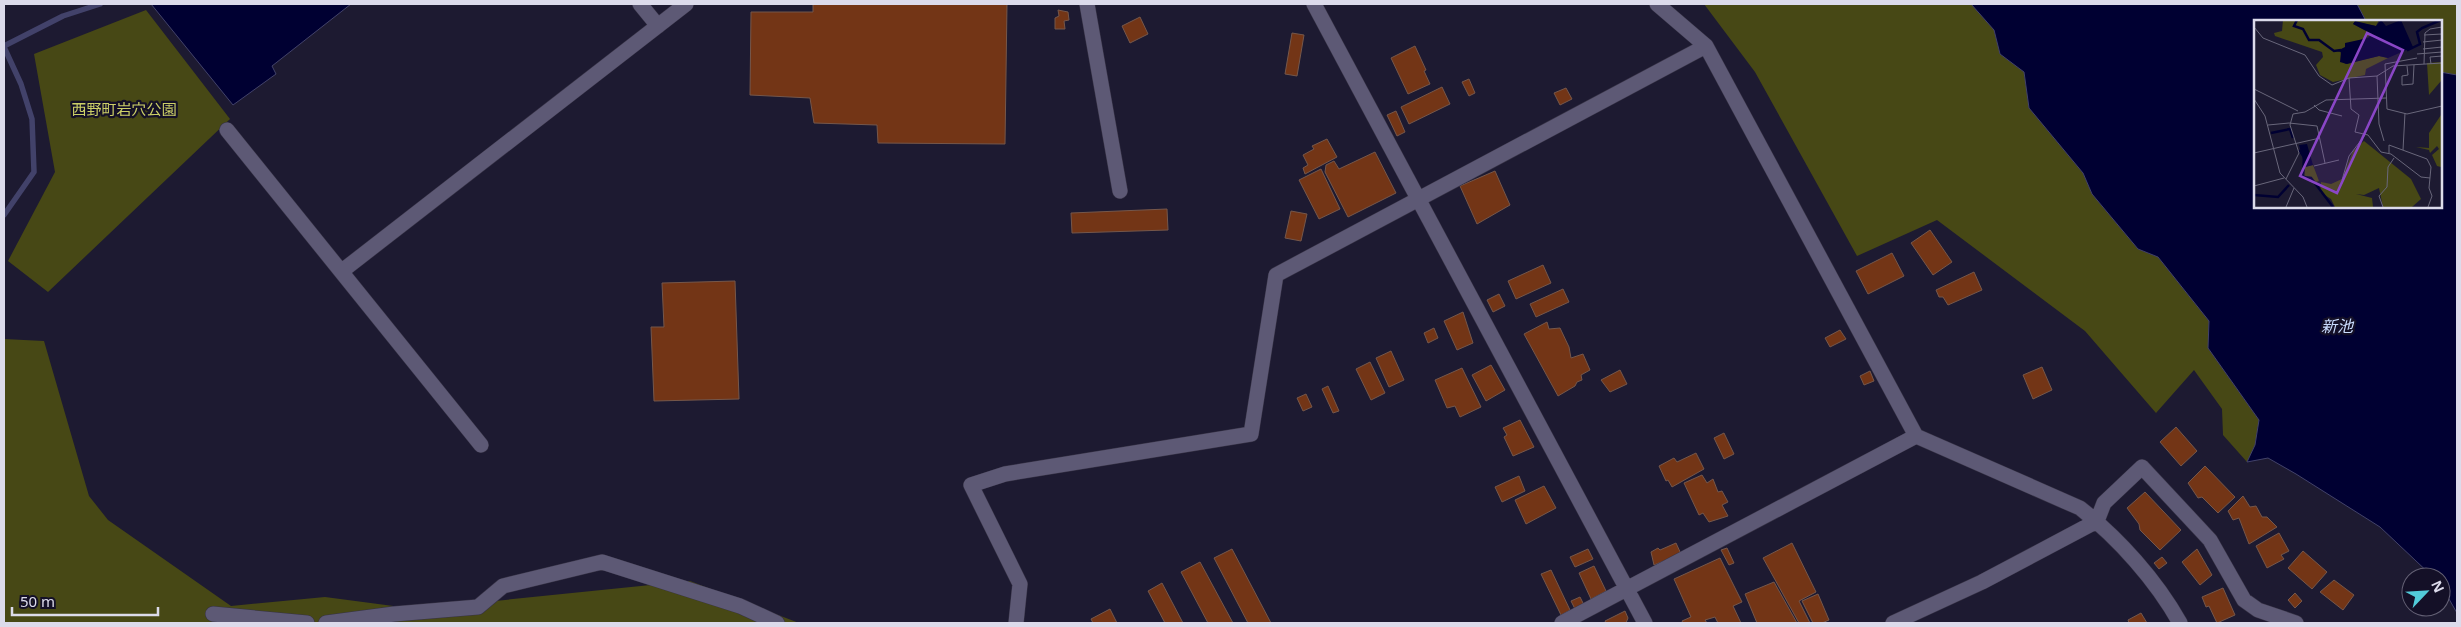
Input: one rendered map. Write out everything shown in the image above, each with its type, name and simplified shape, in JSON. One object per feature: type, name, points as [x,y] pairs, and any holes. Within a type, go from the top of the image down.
[{"type":"street","points":[[640,4],[658,26]]},
{"type":"street","points":[[342,271],[686,4]]},
{"type":"street","points":[[1087,4],[1120,191]]},
{"type":"street","points":[[1314,4],[1645,623]]},
{"type":"street","points":[[1657,4],[1706,46],[1916,436],[2080,508],[2097,522],[2146,574],[2180,623]]},
{"type":"street","points":[[1016,623],[1020,584],[971,485],[1005,474],[1251,434],[1276,275],[1706,46]]},
{"type":"street","points":[[227,130],[481,445]]},
{"type":"street","points":[[1562,623],[1628,590],[1916,436]]},
{"type":"street","points":[[1893,623],[1982,582],[2097,522],[2104,503],[2142,467],[2210,540],[2244,600],[2251,607],[2287,621]]},
{"type":"street","points":[[326,623],[394,614],[478,607],[503,586],[602,562],[740,606],[777,623]]},
{"type":"street","points":[[214,614],[307,623]]},
{"type":"green space","points":[[1704,4],[1971,4],[1994,30],[2000,54],[2024,72],[2029,108],[2083,173],[2092,194],[2138,249],[2158,257],[2209,321],[2208,348],[2259,420],[2255,445],[2247,462],[2223,435],[2222,409],[2194,370],[2156,413],[2085,331],[1937,220],[1857,256],[1755,72]]},
{"type":"green space","points":[[2357,4],[2457,4],[2457,75],[2441,72],[2441,20],[2365,20]]},
{"type":"green space","name":"西野町岩穴公園","points":[[146,10],[230,119],[48,292],[8,261],[55,172],[34,54]]},
{"type":"green space","points":[[4,339],[44,341],[89,496],[108,520],[231,606],[325,597],[416,609],[690,581],[799,623],[4,623]]},
{"type":"water","points":[[151,4],[351,4],[272,66],[276,74],[233,105]]},
{"type":"water","name":"新池","points":[[1971,4],[2357,4],[2365,20],[2254,20],[2254,208],[2441,208],[2441,72],[2457,75],[2457,613],[2451,602],[2451,567],[2422,567],[2380,527],[2268,458],[2247,462],[2255,445],[2259,420],[2208,348],[2209,321],[2158,257],[2138,249],[2092,194],[2083,173],[2029,108],[2024,72],[2000,54],[1994,30]]},
{"type":"building","points":[[813,4],[1007,4],[1005,144],[878,143],[877,125],[814,123],[810,98],[750,95],[751,12],[813,12]]},
{"type":"building","points":[[1058,10],[1068,12],[1069,20],[1064,21],[1065,29],[1055,29],[1055,18],[1059,16]]},
{"type":"building","points":[[1140,17],[1148,34],[1130,43],[1122,26]]},
{"type":"building","points":[[1292,33],[1304,35],[1297,76],[1285,74]]},
{"type":"building","points":[[1415,46],[1430,84],[1408,94],[1391,58]]},
{"type":"building","points":[[1469,79],[1475,93],[1469,96],[1462,82]]},
{"type":"building","points":[[1442,87],[1450,104],[1409,124],[1401,107]]},
{"type":"building","points":[[1566,88],[1572,99],[1560,105],[1554,93]]},
{"type":"building","points":[[1396,111],[1405,132],[1397,136],[1387,115]]},
{"type":"building","points":[[1327,139],[1337,157],[1305,174],[1303,168],[1308,165],[1303,155],[1314,149],[1312,146]]},
{"type":"building","points":[[1375,152],[1396,193],[1348,217],[1325,172],[1326,165],[1334,161],[1339,169]]},
{"type":"building","points":[[1321,169],[1340,209],[1319,219],[1299,180]]},
{"type":"building","points":[[1495,171],[1510,205],[1477,224],[1460,186]]},
{"type":"building","points":[[1167,209],[1168,230],[1072,233],[1071,213]]},
{"type":"building","points":[[1291,211],[1307,214],[1301,241],[1285,238]]},
{"type":"building","points":[[1930,230],[1952,262],[1933,275],[1911,243]]},
{"type":"building","points":[[1892,253],[1904,276],[1868,294],[1856,271]]},
{"type":"building","points":[[1543,265],[1551,283],[1516,299],[1508,281]]},
{"type":"building","points":[[1974,272],[1982,290],[1948,305],[1943,297],[1939,297],[1936,290]]},
{"type":"building","points":[[735,281],[739,399],[654,401],[651,327],[664,327],[662,283]]},
{"type":"building","points":[[1563,289],[1569,302],[1536,317],[1530,304]]},
{"type":"building","points":[[1499,294],[1505,306],[1493,312],[1487,300]]},
{"type":"building","points":[[1463,312],[1473,343],[1457,350],[1444,321]]},
{"type":"building","points":[[1547,322],[1549,329],[1560,328],[1569,347],[1571,358],[1583,354],[1590,370],[1581,375],[1582,380],[1577,382],[1575,386],[1558,396],[1524,334]]},
{"type":"building","points":[[1434,328],[1438,338],[1428,343],[1424,333]]},
{"type":"building","points":[[1840,330],[1846,339],[1830,347],[1825,338]]},
{"type":"building","points":[[1391,351],[1404,380],[1389,387],[1376,358]]},
{"type":"building","points":[[1370,362],[1385,393],[1371,400],[1356,369]]},
{"type":"building","points":[[1491,365],[1505,390],[1486,401],[1472,375]]},
{"type":"building","points":[[2042,367],[2052,390],[2033,399],[2023,375]]},
{"type":"building","points":[[1462,368],[1481,407],[1460,417],[1455,406],[1447,408],[1435,380]]},
{"type":"building","points":[[1620,370],[1627,384],[1610,392],[1601,380]]},
{"type":"building","points":[[1870,371],[1874,381],[1864,385],[1860,376]]},
{"type":"building","points":[[1328,386],[1339,411],[1333,413],[1322,389]]},
{"type":"building","points":[[1306,394],[1312,407],[1303,411],[1297,398]]},
{"type":"building","points":[[1520,420],[1534,447],[1513,456],[1504,437],[1507,435],[1503,428]]},
{"type":"building","points":[[2176,427],[2197,451],[2181,466],[2160,442]]},
{"type":"building","points":[[1724,433],[1734,454],[1724,459],[1714,438]]},
{"type":"building","points":[[1696,453],[1704,469],[1672,487],[1668,480],[1666,481],[1659,466],[1674,458],[1677,462]]},
{"type":"building","points":[[2205,466],[2235,497],[2218,513],[2202,497],[2198,498],[2188,483]]},
{"type":"building","points":[[1702,475],[1707,483],[1713,479],[1718,492],[1722,491],[1728,502],[1722,505],[1728,516],[1709,522],[1703,513],[1699,515],[1684,483]]},
{"type":"building","points":[[1519,476],[1525,491],[1502,502],[1495,487]]},
{"type":"building","points":[[1544,486],[1556,508],[1526,524],[1515,500]]},
{"type":"building","points":[[2145,492],[2181,530],[2160,550],[2140,530],[2139,524],[2127,508]]},
{"type":"building","points":[[2243,496],[2250,507],[2256,506],[2262,517],[2267,517],[2277,527],[2249,544],[2239,518],[2233,520],[2228,511]]},
{"type":"building","points":[[2279,533],[2289,551],[2281,555],[2284,559],[2267,568],[2256,546]]},
{"type":"building","points":[[1676,543],[1681,554],[1654,565],[1651,552]]},
{"type":"building","points":[[1792,543],[1816,592],[1799,601],[1810,623],[1799,623],[1763,558]]},
{"type":"building","points":[[1727,548],[1734,563],[1729,565],[1721,550]]},
{"type":"building","points":[[1232,549],[1271,623],[1248,623],[1214,558]]},
{"type":"building","points":[[1588,549],[1593,559],[1575,567],[1570,557]]},
{"type":"building","points":[[2197,549],[2212,575],[2200,585],[2182,562]]},
{"type":"building","points":[[2303,551],[2327,572],[2312,589],[2288,568]]},
{"type":"building","points":[[2162,557],[2167,563],[2159,569],[2154,563]]},
{"type":"building","points":[[1720,558],[1742,602],[1733,606],[1741,623],[1718,623],[1715,617],[1705,620],[1707,623],[1683,623],[1682,621],[1691,617],[1674,579]]},
{"type":"building","points":[[1200,562],[1233,623],[1208,623],[1181,572]]},
{"type":"building","points":[[1594,566],[1606,591],[1591,599],[1579,573]]},
{"type":"building","points":[[1551,570],[1570,610],[1561,615],[1541,574]]},
{"type":"building","points":[[2334,580],[2354,595],[2343,610],[2320,592]]},
{"type":"building","points":[[1774,582],[1797,623],[1757,623],[1745,594]]},
{"type":"building","points":[[1162,583],[1183,623],[1165,623],[1148,591]]},
{"type":"building","points":[[2223,588],[2235,615],[2217,623],[2209,606],[2206,607],[2202,597]]},
{"type":"building","points":[[2295,593],[2302,601],[2295,608],[2288,600]]},
{"type":"building","points":[[1818,594],[1829,620],[1822,623],[1813,623],[1802,601]]},
{"type":"building","points":[[1580,597],[1584,605],[1575,609],[1571,601]]},
{"type":"building","points":[[1110,609],[1117,623],[1093,623],[1091,619]]},
{"type":"building","points":[[1625,611],[1628,618],[1626,623],[1606,623],[1605,621]]},
{"type":"building","points":[[2141,613],[2147,623],[2129,623],[2128,620]]},
{"type":"waterway","points":[[4,46],[63,16],[100,4]]},
{"type":"waterway","points":[[4,47],[21,84],[32,119],[34,172],[4,215]]}]
